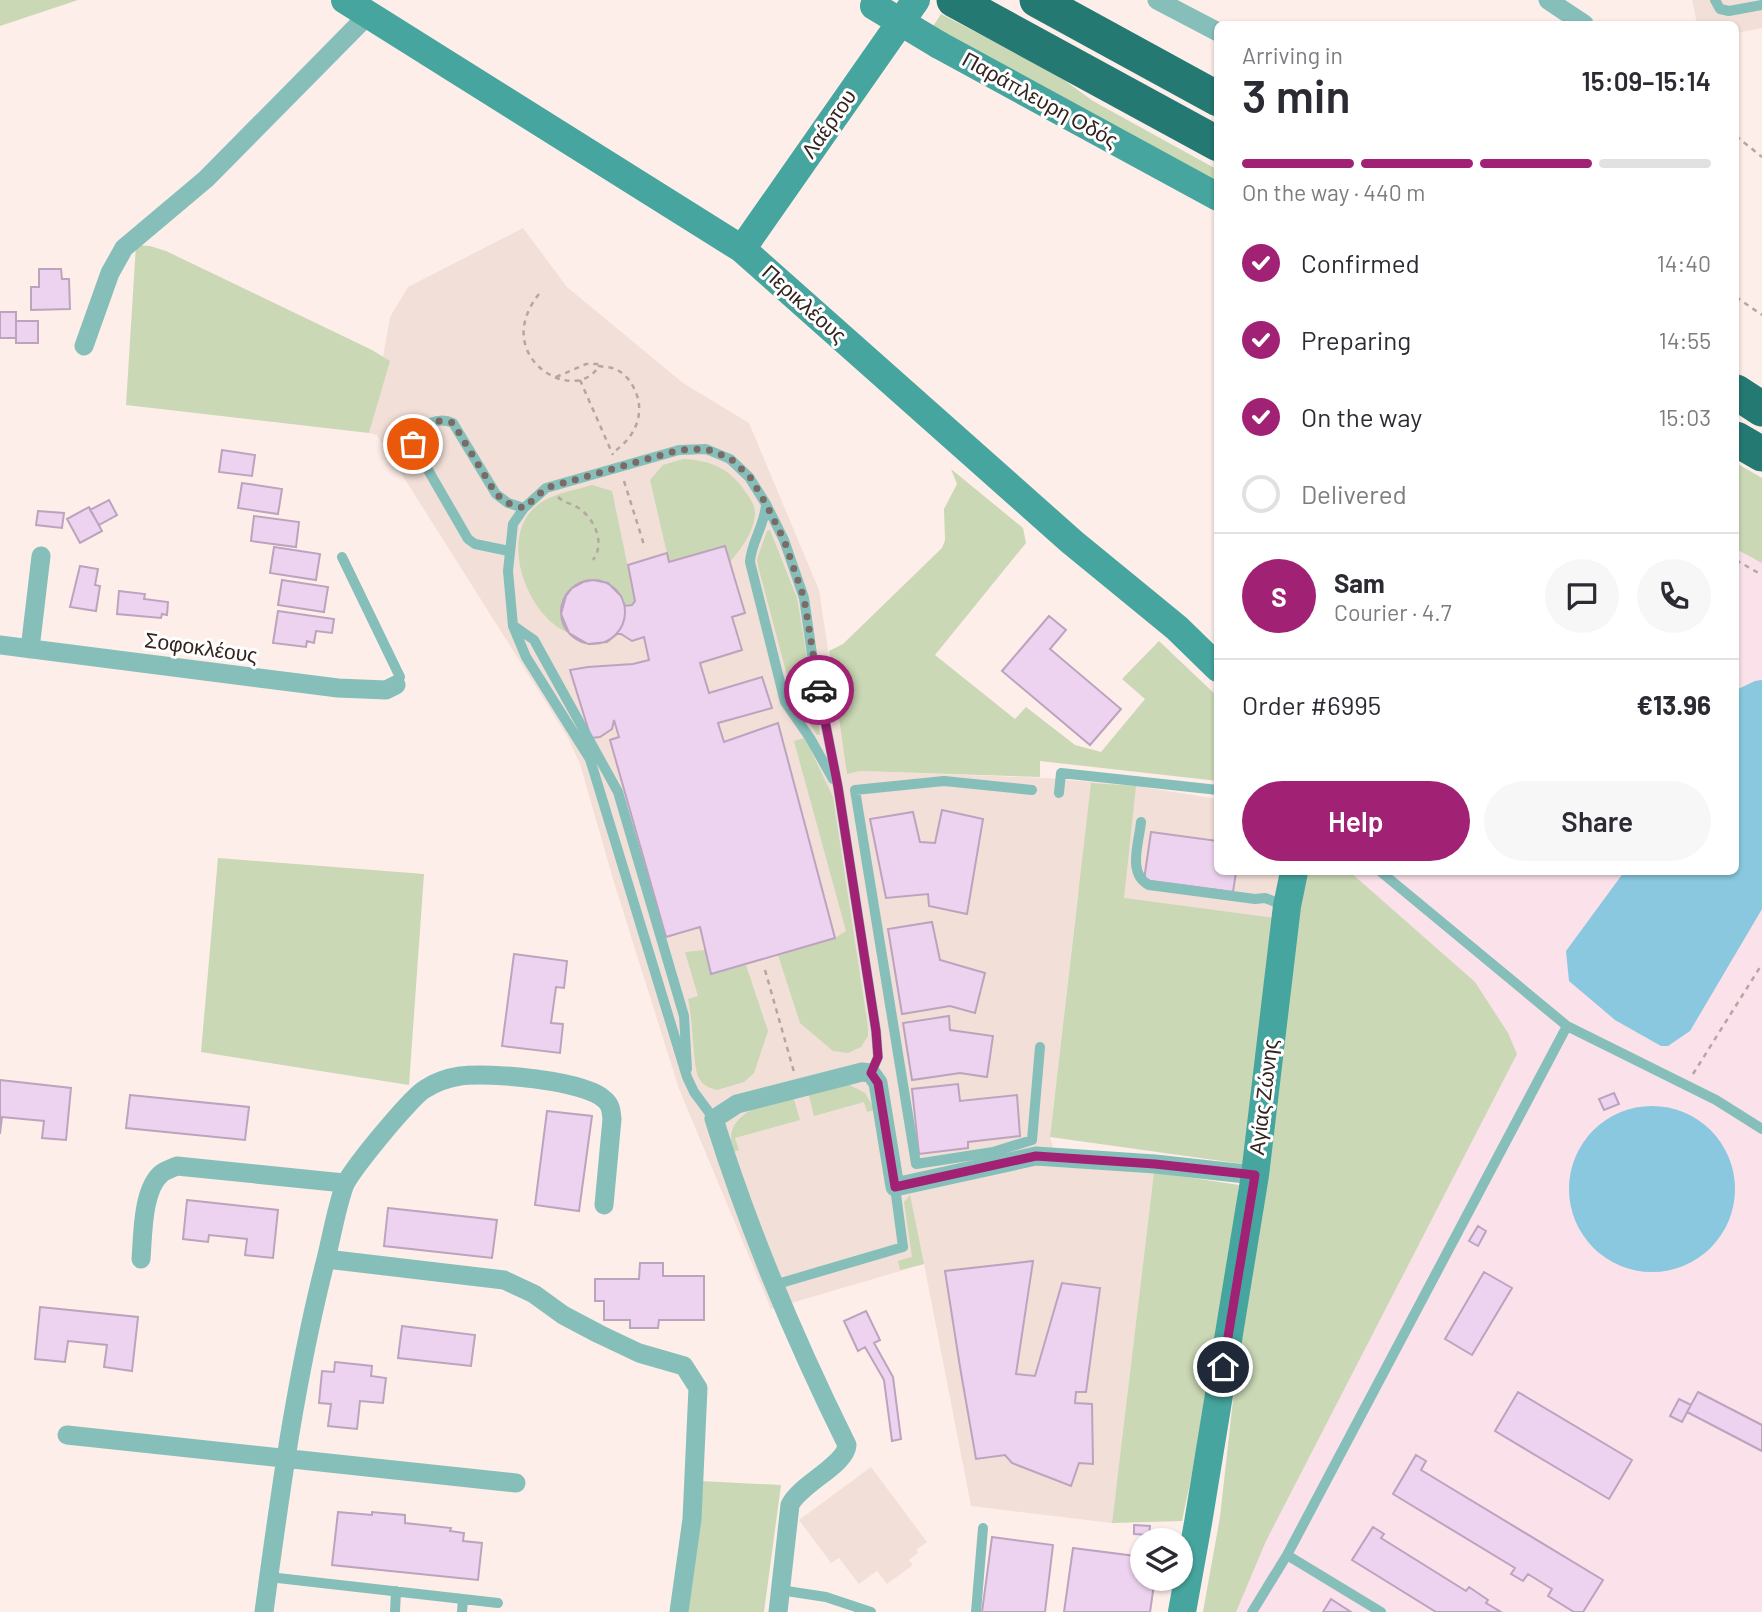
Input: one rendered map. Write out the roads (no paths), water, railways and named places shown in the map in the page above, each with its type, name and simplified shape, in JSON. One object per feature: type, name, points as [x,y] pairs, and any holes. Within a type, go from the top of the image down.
[{"type":"highway","points":[[954,0],[1214,142]]},
{"type":"highway","points":[[1037,0],[1214,97]]},
{"type":"highway","points":[[1739,394],[1762,409]]},
{"type":"highway","points":[[1739,441],[1762,454]]},
{"type":"street","name":"Περικλέους","points":[[345,0],[742,249],[1072,541],[1177,628],[1214,664]]},
{"type":"street","name":"Λαέρτου","points":[[742,249],[916,0]]},
{"type":"street","points":[[1157,0],[1214,30]]},
{"type":"street","points":[[1548,0],[1580,21]]},
{"type":"street","name":"Παράπλευρη Οδός","points":[[869,3],[939,46],[1214,195]]},
{"type":"street","points":[[84,346],[110,272],[124,248],[206,179],[369,14]]},
{"type":"street","points":[[30,649],[41,556]]},
{"type":"street","name":"Σοφοκλέους","points":[[0,645],[338,688],[386,690],[396,685]]},
{"type":"street","name":"Αγίας Ζώνης","points":[[1182,1612],[1255,1175],[1287,906],[1293,875]]},
{"type":"street","points":[[778,1612],[790,1505],[797,1494],[844,1456],[847,1446],[774,1285],[741,1202],[714,1119],[737,1104],[862,1072],[871,1073],[878,1083],[895,1187],[1036,1156],[1155,1164],[1255,1175]]},
{"type":"street","points":[[264,1612],[285,1457],[302,1360],[344,1183],[406,1105],[423,1090],[441,1080],[483,1075],[562,1083],[593,1091],[611,1108],[604,1205]]},
{"type":"street","points":[[141,1259],[145,1209],[154,1183],[161,1174],[177,1166],[344,1183]]},
{"type":"street","points":[[326,1259],[504,1280],[534,1294],[564,1315],[599,1334],[639,1353],[684,1366],[698,1388],[692,1519],[679,1612]]},
{"type":"street","points":[[67,1435],[516,1483]]},
{"type":"lane","points":[[1715,0],[1720,9],[1729,11],[1762,5]]},
{"type":"lane","points":[[509,551],[475,544],[468,539],[413,444],[413,437],[436,420],[444,419],[453,423],[496,494],[508,503],[524,508]]},
{"type":"lane","points":[[714,1119],[694,1092],[687,1077],[590,759],[526,657],[513,626],[509,551],[513,524],[524,508],[546,488],[620,466],[679,450],[706,449],[730,458],[750,477],[784,540],[804,598],[838,787],[876,1031],[878,1057],[871,1073]]},
{"type":"lane","points":[[766,504],[764,523],[750,562],[785,702],[810,738],[838,787]]},
{"type":"lane","points":[[342,557],[400,677],[396,685]]},
{"type":"lane","points":[[513,626],[534,640],[618,792],[635,842],[684,1016],[687,1077]]},
{"type":"lane","points":[[1059,793],[1061,774],[1214,790]]},
{"type":"lane","points":[[1032,790],[944,781],[855,790],[916,1164],[993,1152],[1031,1140],[1040,1047]]},
{"type":"lane","points":[[1141,822],[1136,863],[1136,873],[1140,881],[1149,885],[1255,899],[1265,898],[1287,906]]},
{"type":"lane","points":[[1385,875],[1567,1026],[1664,1076],[1686,1084],[1762,1129]]},
{"type":"lane","points":[[1252,1612],[1287,1555],[1567,1026]]},
{"type":"lane","points":[[774,1285],[903,1247],[895,1187]]},
{"type":"lane","points":[[976,1612],[983,1528]]},
{"type":"lane","points":[[1287,1555],[1381,1612]]},
{"type":"lane","points":[[269,1577],[498,1603]]},
{"type":"lane","points":[[780,1590],[826,1597],[871,1612]]},
{"type":"lane","points":[[395,1612],[396,1591]]},
{"type":"lane","points":[[462,1612],[463,1599]]},
{"type":"water","points":[[1762,680],[1762,909],[1690,1031],[1668,1046],[1661,1046],[1615,1020],[1569,981],[1566,951],[1622,875],[1739,875],[1739,689]]},
{"type":"water","points":[[1652,1106],[1684,1112],[1711,1130],[1729,1157],[1735,1189],[1729,1221],[1711,1248],[1684,1266],[1652,1272],[1620,1266],[1593,1248],[1575,1221],[1569,1189],[1575,1157],[1593,1130],[1620,1112]]}]
